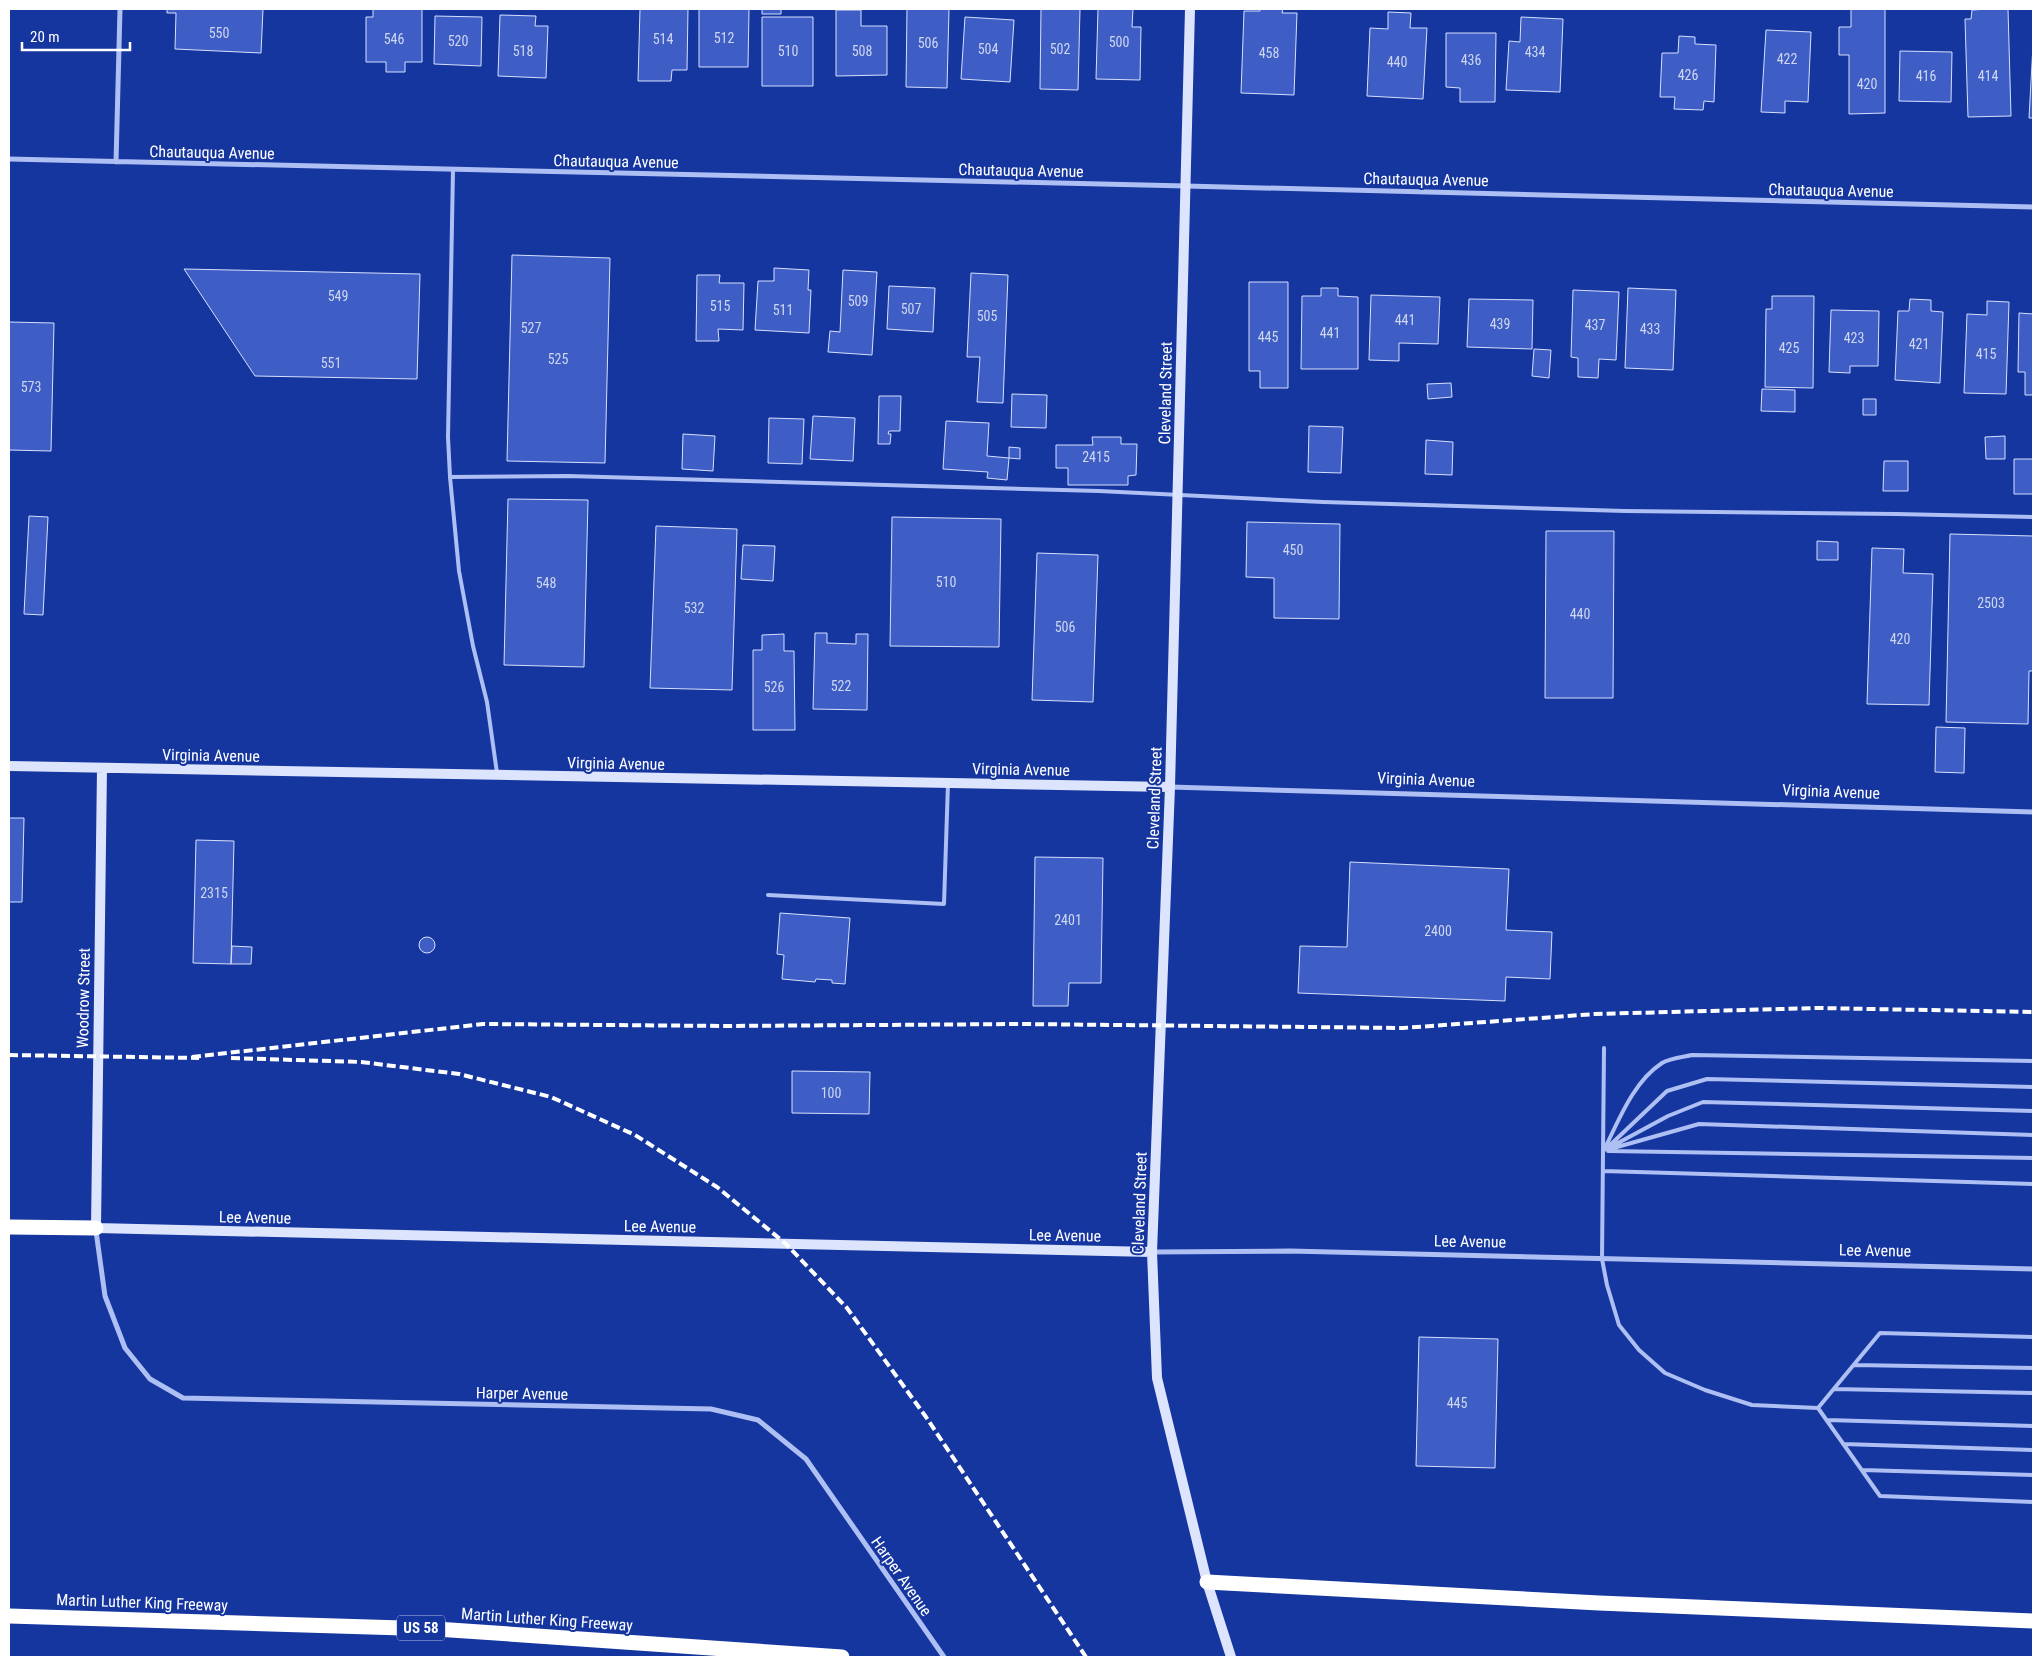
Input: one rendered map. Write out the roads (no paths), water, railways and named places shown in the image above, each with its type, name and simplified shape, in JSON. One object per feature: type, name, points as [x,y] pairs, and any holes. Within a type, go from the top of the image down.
[{"type":"highway","points":[[9,1227],[96,1228]]},
{"type":"highway","points":[[1207,1582],[1599,1603],[2033,1621]]},
{"type":"highway","name":"Martin Luther King Freeway","points":[[9,1616],[436,1629],[837,1656]]},
{"type":"street","points":[[116,162],[120,9]]},
{"type":"street","name":"Cleveland Street","points":[[1190,9],[1170,787],[1152,1252],[1157,1378],[1207,1582],[1231,1657]]},
{"type":"street","name":"Chautauqua Avenue","points":[[9,159],[2033,208]]},
{"type":"street","name":"Virginia Avenue","points":[[9,766],[1170,787],[2033,812]]},
{"type":"street","name":"Woodrow Street","points":[[96,1228],[102,768]]},
{"type":"street","name":"Lee Avenue","points":[[96,1228],[1152,1252],[1299,1251],[2033,1269]]},
{"type":"street","name":"Harper Avenue","points":[[96,1228],[105,1296],[125,1348],[150,1379],[183,1398],[712,1409],[758,1420],[806,1459],[944,1657]]},
{"type":"lane","points":[[453,170],[448,437],[450,477],[459,571],[473,646],[487,702],[497,775]]},
{"type":"lane","points":[[450,477],[568,476],[1178,494],[1323,502],[1624,512],[1896,514],[2033,518]]},
{"type":"lane","points":[[768,895],[944,904],[948,783]]},
{"type":"lane","points":[[1604,1048],[1602,1259],[1607,1285],[1619,1325],[1639,1350],[1665,1373],[1705,1390],[1752,1405],[1818,1408]]},
{"type":"lane","points":[[1603,1151],[1629,1102],[1645,1079],[1663,1062],[1692,1055],[2033,1062]]},
{"type":"lane","points":[[1603,1151],[1667,1091],[1707,1079],[2033,1087]]},
{"type":"lane","points":[[1603,1151],[1668,1116],[1704,1102],[2033,1111]]},
{"type":"lane","points":[[1603,1151],[1699,1124],[2033,1136]]},
{"type":"lane","points":[[1603,1151],[2033,1158]]},
{"type":"lane","points":[[1603,1171],[2033,1184]]},
{"type":"lane","points":[[1818,1408],[1880,1333],[2033,1337]]},
{"type":"lane","points":[[1854,1365],[2033,1368]]},
{"type":"lane","points":[[1834,1389],[2033,1393]]},
{"type":"lane","points":[[1818,1408],[1880,1496],[2033,1502]]},
{"type":"lane","points":[[1827,1420],[2033,1426]]},
{"type":"lane","points":[[1843,1444],[2033,1450]]},
{"type":"lane","points":[[1862,1470],[2033,1475]]},
{"type":"railway","points":[[192,1057],[483,1024],[726,1026],[1022,1024],[1403,1028],[1595,1014],[1818,1008],[2033,1012]]},
{"type":"railway","points":[[9,1055],[199,1058]]},
{"type":"railway","points":[[231,1058],[361,1062],[459,1074],[551,1097],[635,1135],[717,1187],[786,1244],[847,1308],[926,1417],[1086,1657]]}]
